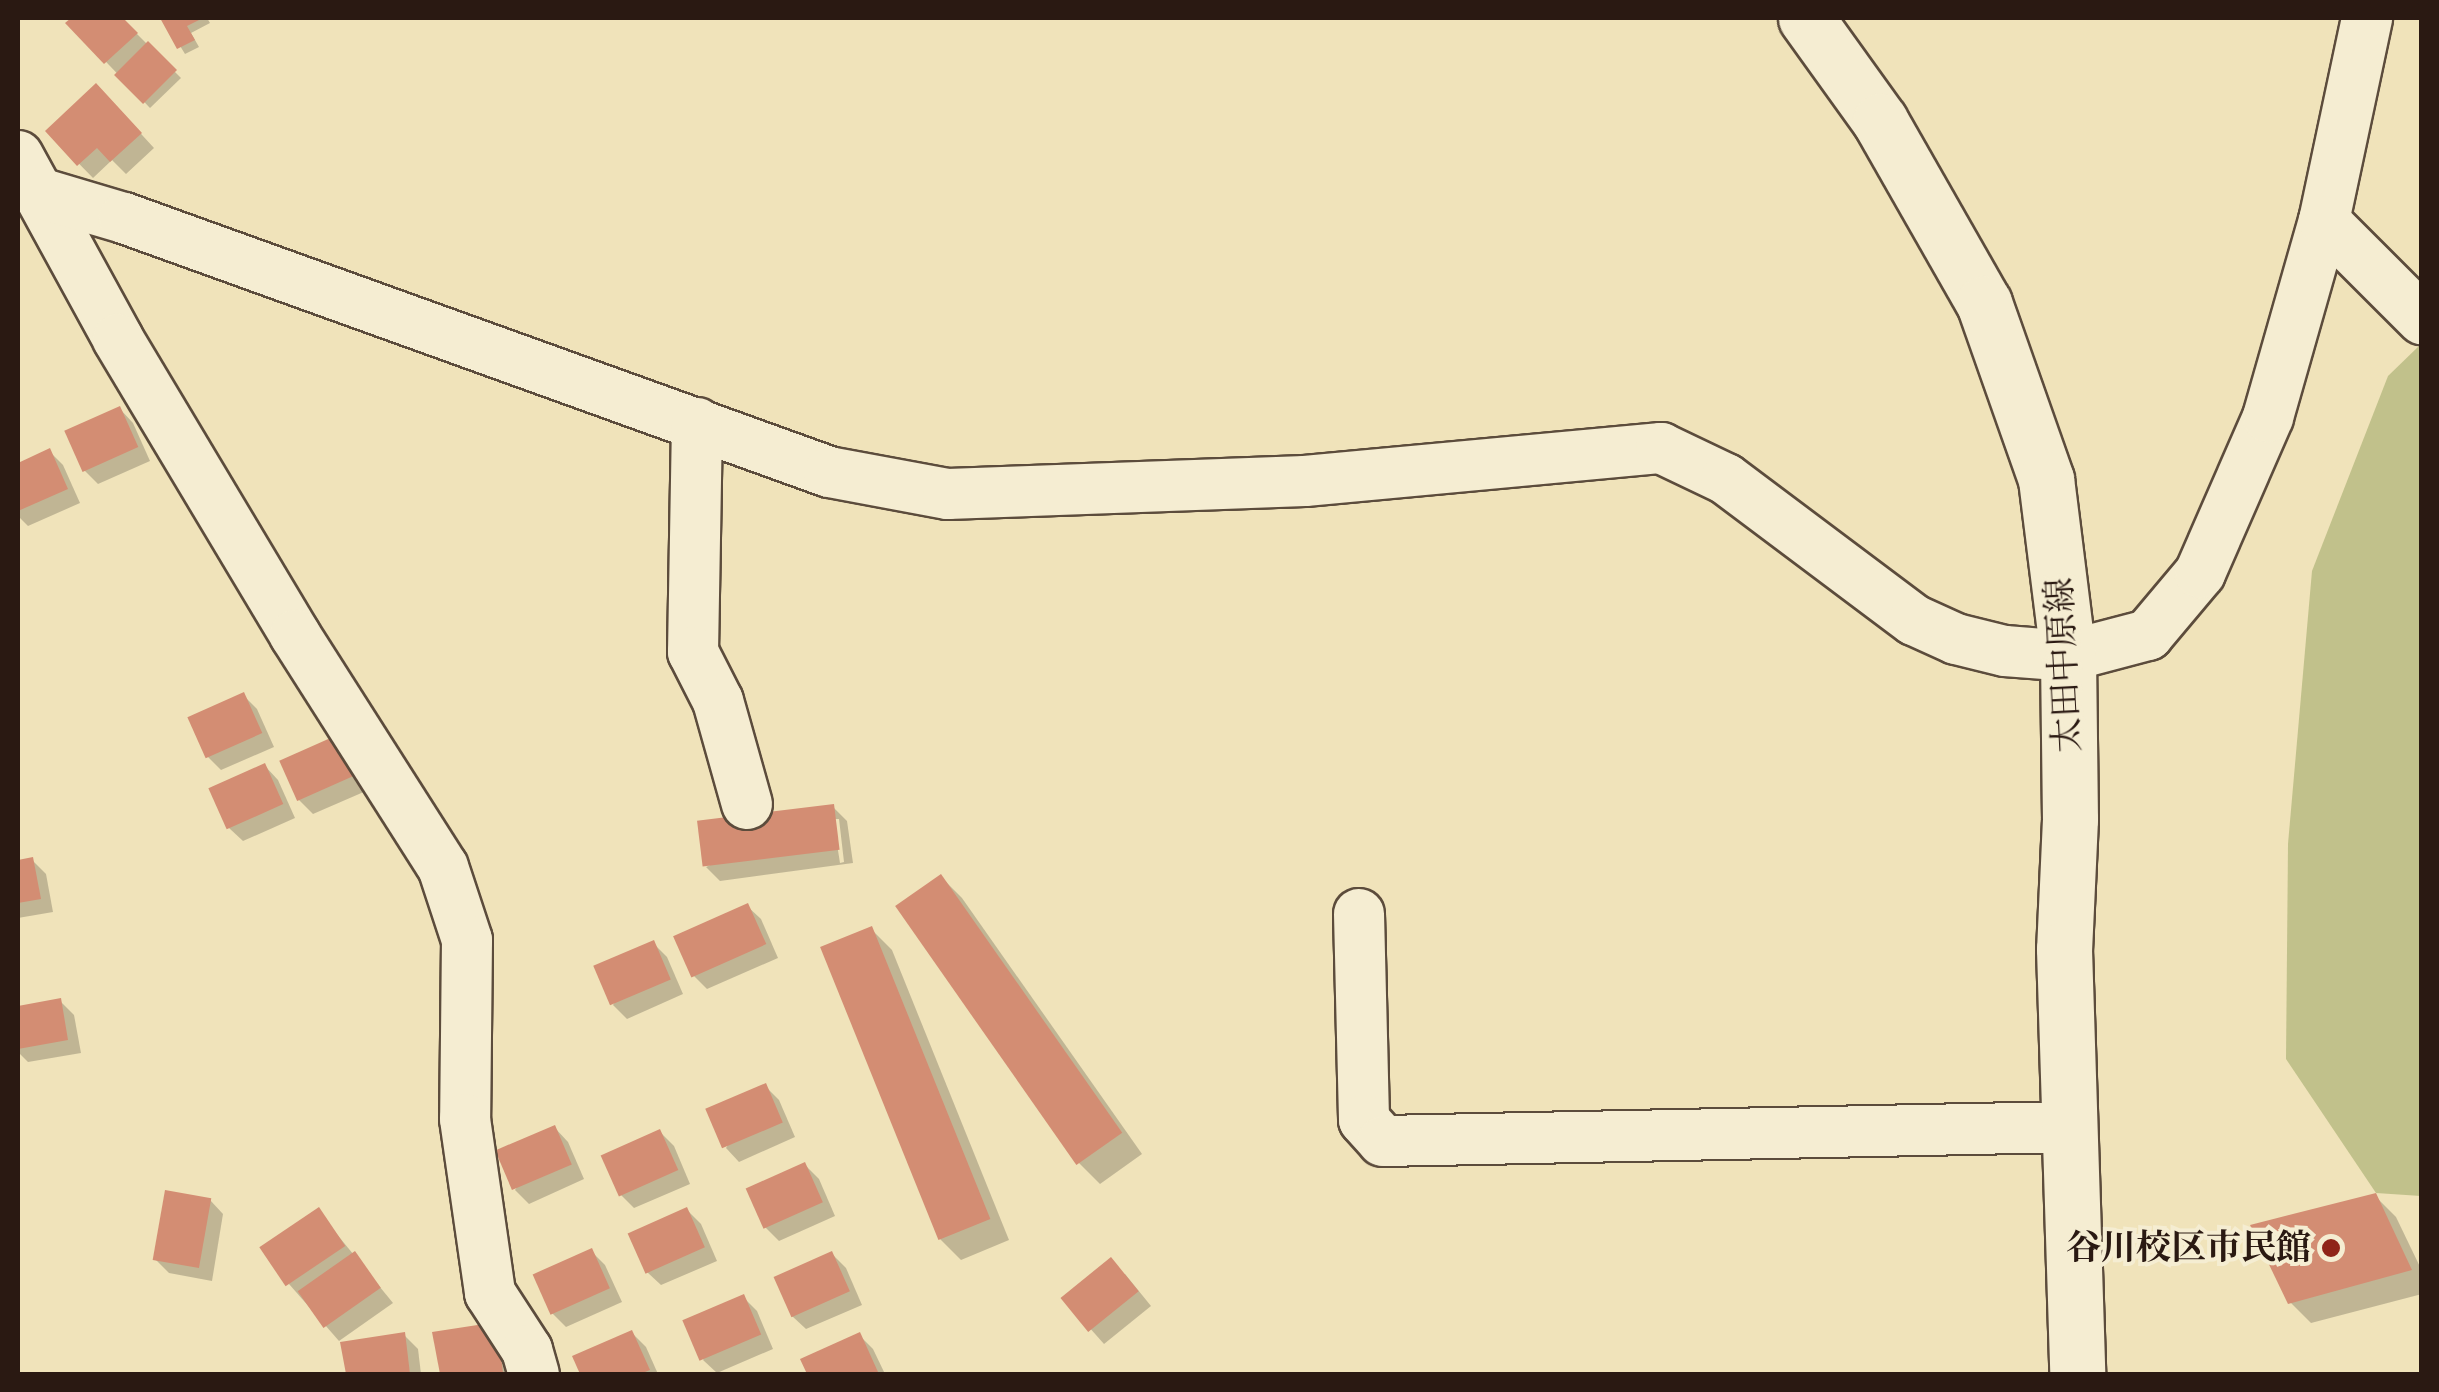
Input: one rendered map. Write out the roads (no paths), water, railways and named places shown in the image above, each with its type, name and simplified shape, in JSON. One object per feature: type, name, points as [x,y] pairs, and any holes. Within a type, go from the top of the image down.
[{"type":"main road","name":"太田中原線","points":[[1806,18],[1880,120],[1984,304],[2046,479],[2068,656],[2070,819],[2064,949],[2077,1374]]},
{"type":"street","points":[[27,174],[124,218],[829,472],[948,494],[1305,481],[1661,448],[1726,479],[1914,620],[1956,638],[2005,650],[2068,656],[2148,635],[2200,573],[2268,418],[2324,221],[2367,18]]},
{"type":"street","points":[[27,174],[296,634],[443,866],[468,940],[464,1119],[490,1292],[527,1350],[534,1374]]},
{"type":"street","points":[[2324,221],[2422,320]]},
{"type":"street","points":[[697,423],[693,652],[718,701],[747,804]]},
{"type":"street","points":[[1359,914],[1364,1120],[1383,1141],[2069,1128]]},
{"type":"place","name":"谷川校区市民館","points":[[2331,1248]]}]
